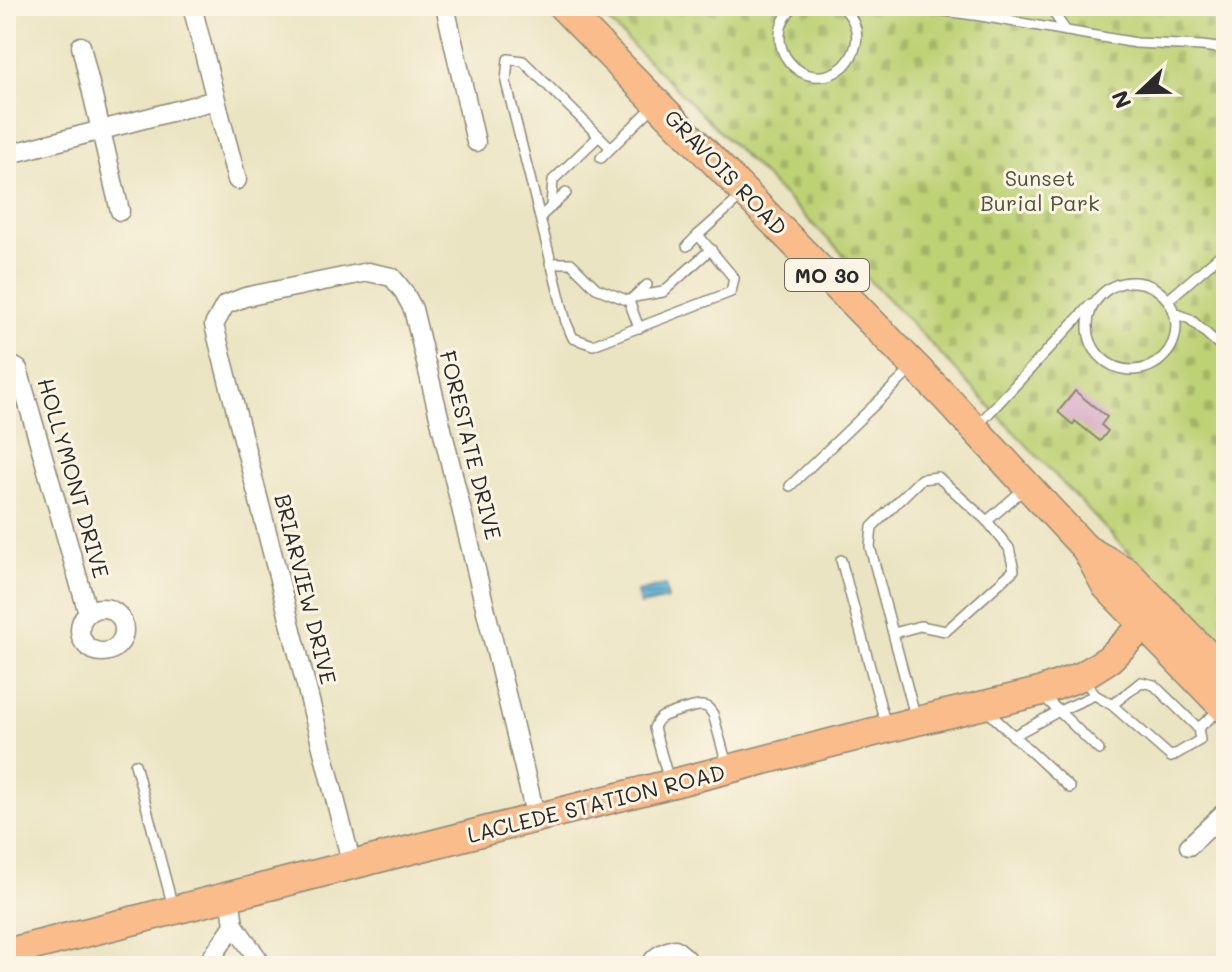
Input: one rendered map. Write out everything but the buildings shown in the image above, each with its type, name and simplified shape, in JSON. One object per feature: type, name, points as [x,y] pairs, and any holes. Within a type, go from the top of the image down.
[{"type":"main road","name":"GRAVOIS ROAD","points":[[562,6],[916,366],[1086,549],[1127,572],[1173,656],[1225,708]]},
{"type":"main road","name":"GRAVOIS ROAD","points":[[1153,617],[1226,674]]},
{"type":"main road","name":"LACLEDE STATION ROAD","points":[[6,953],[981,705],[1049,702],[1089,686],[1109,659],[1153,617]]},
{"type":"main road","points":[[1109,659],[1137,655],[1173,656]]},
{"type":"street","points":[[192,6],[237,180]]},
{"type":"street","points":[[445,6],[476,142]]},
{"type":"street","points":[[81,46],[120,211]]},
{"type":"street","points":[[6,155],[216,100]]},
{"type":"street","name":"FORESTATE DRIVE","points":[[214,325],[225,305],[245,297],[368,272],[392,277],[404,292],[413,309],[536,818]]},
{"type":"street","name":"BRIARVIEW DRIVE","points":[[214,325],[352,865]]},
{"type":"street","name":"HOLLYMONT DRIVE","points":[[6,362],[18,369],[88,613]]},
{"type":"street","points":[[1189,846],[1226,811]]},
{"type":"street","points":[[230,896],[234,925],[263,966]]},
{"type":"street","points":[[206,966],[234,925]]},
{"type":"street","points":[[650,966],[665,951],[675,949],[686,958],[687,966]]},
{"type":"lane","points":[[795,6],[782,23],[780,46],[793,66],[814,76],[837,71],[853,53],[857,42],[856,30],[846,7]]},
{"type":"lane","points":[[909,6],[1136,43],[1226,49]]},
{"type":"lane","points":[[1049,6],[1066,31]]},
{"type":"lane","points":[[611,148],[523,61],[508,59],[506,82],[550,263],[573,338],[593,345],[731,292],[734,278],[698,235]]},
{"type":"lane","points":[[601,158],[658,102]]},
{"type":"lane","points":[[551,207],[553,180],[599,136]]},
{"type":"lane","points":[[540,217],[566,193]]},
{"type":"lane","points":[[687,246],[746,193]]},
{"type":"lane","points":[[550,263],[571,263],[596,288],[632,299],[663,292],[711,249]]},
{"type":"lane","points":[[1168,300],[1226,250]]},
{"type":"lane","points":[[975,428],[1103,291],[1116,284],[1130,281],[1145,283],[1158,289],[1168,300],[1176,328],[1173,342],[1165,355],[1154,365],[1140,370],[1125,370],[1099,357],[1091,345],[1087,330],[1089,312],[1094,302]]},
{"type":"lane","points":[[632,299],[647,285]]},
{"type":"lane","points":[[632,299],[639,328]]},
{"type":"lane","points":[[1174,313],[1190,319],[1226,351]]},
{"type":"lane","points":[[790,486],[916,366]]},
{"type":"lane","points":[[894,633],[920,626],[946,631],[1014,570],[1009,548],[987,521],[938,477],[921,479],[872,527],[870,547],[917,721]]},
{"type":"lane","points":[[987,521],[1027,485]]},
{"type":"lane","points":[[841,560],[887,729]]},
{"type":"lane","points":[[1089,686],[1171,757],[1200,740],[1198,728],[1154,685],[1141,682],[1112,705]]},
{"type":"lane","points":[[1013,736],[1049,702],[1099,750]]},
{"type":"lane","points":[[981,705],[1070,788]]},
{"type":"lane","points":[[670,784],[654,728],[658,719],[664,716],[701,706],[713,714],[728,769]]},
{"type":"lane","points":[[1198,728],[1225,708]]},
{"type":"lane","points":[[135,764],[174,911]]},
{"type":"green space","name":"Sunset Burial Park","points":[[593,6],[1226,6],[1226,656],[896,307]]},
{"type":"water","points":[[665,585],[668,599],[640,605],[637,592]]}]
